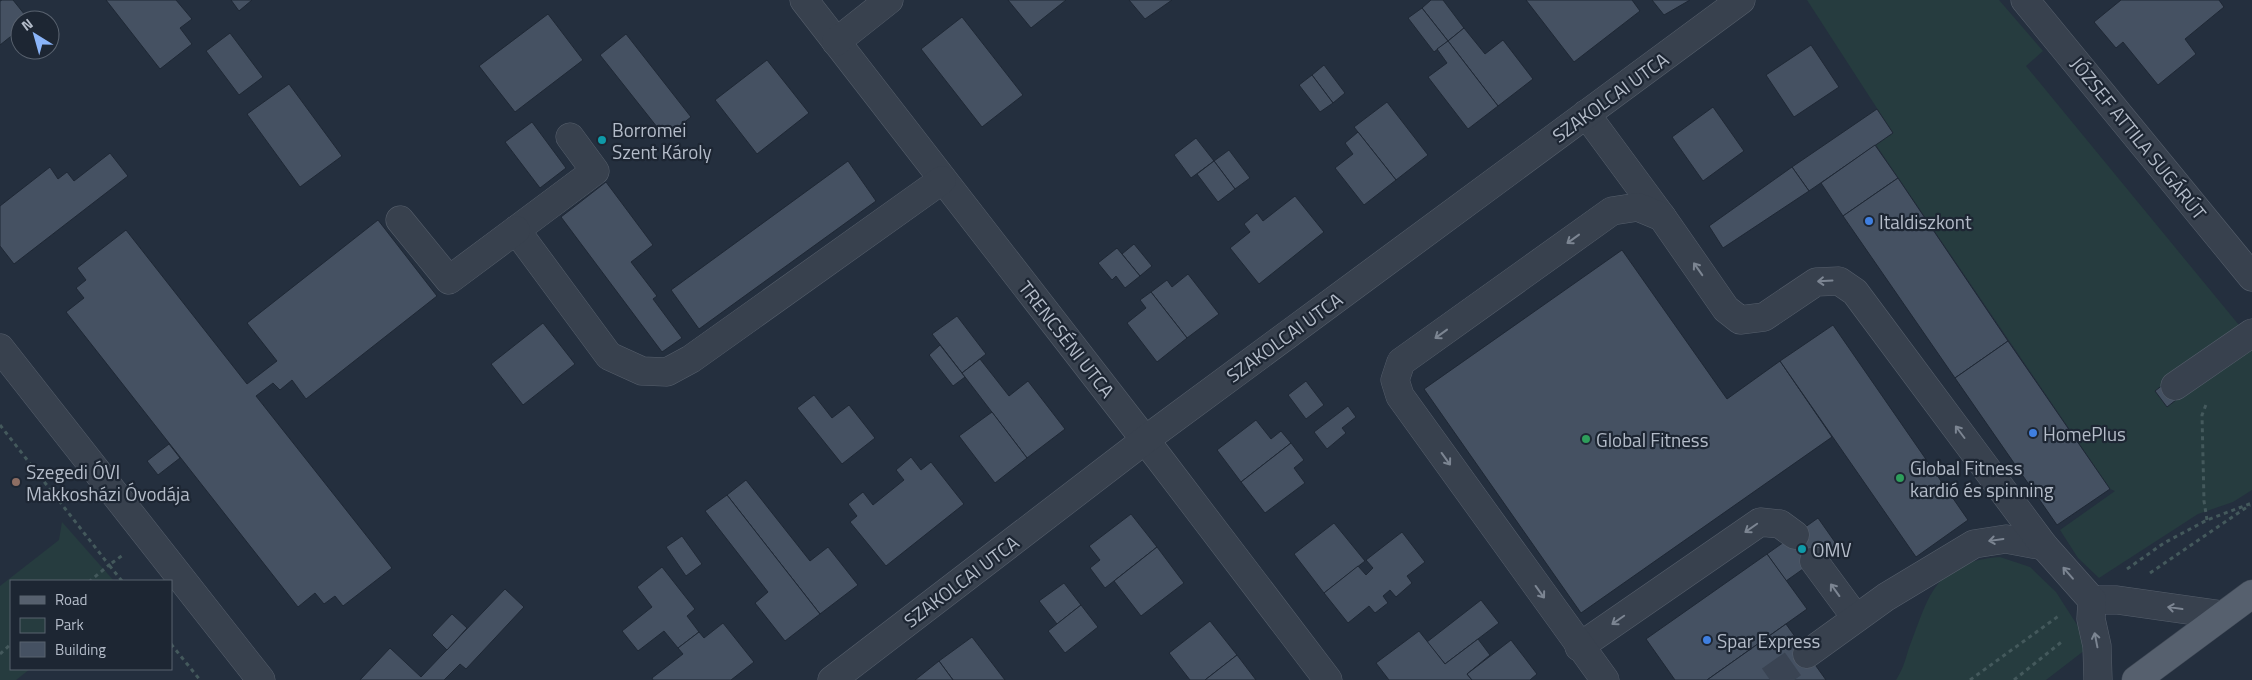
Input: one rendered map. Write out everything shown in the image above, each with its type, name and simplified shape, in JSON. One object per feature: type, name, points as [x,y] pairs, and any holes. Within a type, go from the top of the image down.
[{"type":"main road","points":[[2136,680],[2252,594]]},
{"type":"street","name":"TRENCSÉNI UTCA","points":[[804,0],[1145,440],[1328,680]]},
{"type":"street","points":[[836,42],[889,0]]},
{"type":"street","name":"SZAKOLCAI UTCA","points":[[832,680],[1145,440],[1741,0]]},
{"type":"street","name":"JÓZSEF ATTILA SUGÁRÚT","points":[[2025,0],[2252,276]]},
{"type":"street","points":[[1586,114],[1662,217],[1726,309],[1740,320],[1764,317],[1816,282],[1839,281],[1855,292],[2044,546],[2092,600],[2091,619],[2097,646],[2098,680]]},
{"type":"street","points":[[400,220],[449,280],[594,171],[570,137]]},
{"type":"street","points":[[516,230],[609,356],[642,371],[667,372],[690,359],[942,180]]},
{"type":"street","points":[[1605,680],[1579,647],[1400,396],[1395,380],[1401,362],[1612,210],[1638,207],[1662,217]]},
{"type":"street","points":[[2175,386],[2252,333]]},
{"type":"street","points":[[0,348],[261,680]]},
{"type":"street","points":[[1579,647],[1760,522],[1780,524],[1795,535]]},
{"type":"street","points":[[1807,654],[1886,597],[1974,544],[2006,539],[2044,546]]},
{"type":"street","points":[[1814,561],[1856,618]]},
{"type":"street","points":[[2092,600],[2117,600],[2223,615]]},
{"type":"path","points":[[2207,520],[2204,501],[2202,414],[2209,397]]},
{"type":"path","points":[[0,425],[109,565],[91,580]]},
{"type":"path","points":[[2144,578],[2157,567],[2252,504]]},
{"type":"path","points":[[2014,680],[2065,640]]},
{"type":"path","points":[[0,654],[10,645]]},
{"type":"path","points":[[172,645],[200,680]]},
{"type":"green space","points":[[1807,0],[1999,0],[2043,51],[2026,66],[2243,330],[2252,348],[2252,490],[2233,502],[2198,514],[2099,578],[2078,558],[2060,530],[2115,491],[2110,489],[1876,145],[1893,133]]},
{"type":"green space","points":[[62,522],[113,580],[10,580],[10,670],[29,670],[16,680],[0,680],[0,586],[59,540]]},
{"type":"green space","points":[[2000,557],[2030,567],[2056,592],[2081,631],[2085,650],[2046,680],[1896,680],[1922,614],[1937,586],[1947,575],[1960,566],[1978,560]]},
{"type":"building","points":[[13,0],[21,10],[10,10],[10,37],[0,45],[0,1]]},
{"type":"building","points":[[106,0],[176,0],[192,19],[180,28],[192,44],[160,69]]},
{"type":"building","points":[[231,0],[252,0],[239,11]]},
{"type":"building","points":[[1008,0],[1066,0],[1031,28]]},
{"type":"building","points":[[1129,0],[1172,0],[1145,19]]},
{"type":"building","points":[[1431,0],[1443,0],[1464,28],[1448,41],[1422,8]]},
{"type":"building","points":[[1526,0],[1632,0],[1640,11],[1574,62]]},
{"type":"building","points":[[1652,0],[1690,0],[1664,15]]},
{"type":"building","points":[[2121,0],[2219,0],[2224,7],[2185,39],[2196,54],[2158,85],[2123,42],[2116,48],[2094,22]]},
{"type":"building","points":[[1422,8],[1448,41],[1434,52],[1408,18]]},
{"type":"building","points":[[548,14],[583,60],[515,112],[479,66]]},
{"type":"building","points":[[962,17],[1023,95],[982,127],[921,49]]},
{"type":"building","points":[[1464,28],[1485,54],[1503,40],[1533,79],[1498,106],[1448,41]]},
{"type":"building","points":[[230,33],[263,77],[239,95],[206,51]]},
{"type":"building","points":[[626,34],[691,117],[665,137],[600,55]]},
{"type":"building","points":[[1448,41],[1498,106],[1468,129],[1428,77],[1447,63],[1437,49]]},
{"type":"building","points":[[1811,45],[1839,87],[1794,117],[1766,75]]},
{"type":"building","points":[[767,60],[809,113],[757,154],[715,100]]},
{"type":"building","points":[[1324,65],[1345,93],[1333,103],[1312,75]]},
{"type":"building","points":[[1312,75],[1333,103],[1320,112],[1299,85]]},
{"type":"building","points":[[289,84],[342,156],[300,187],[247,114]]},
{"type":"building","points":[[1387,102],[1428,155],[1396,180],[1354,127]]},
{"type":"building","points":[[1713,107],[1744,151],[1703,181],[1672,137]]},
{"type":"building","points":[[1877,109],[1893,133],[1809,191],[1792,167]]},
{"type":"building","points":[[532,122],[566,168],[540,188],[505,142]]},
{"type":"building","points":[[1358,132],[1396,180],[1364,205],[1335,168],[1353,154],[1345,143]]},
{"type":"building","points":[[1196,138],[1214,161],[1191,178],[1174,155]]},
{"type":"building","points":[[1875,145],[1898,178],[1843,216],[1821,183]]},
{"type":"building","points":[[1229,150],[1250,178],[1235,189],[1214,161]]},
{"type":"building","points":[[110,153],[128,176],[14,264],[0,246],[0,206],[50,167],[58,179],[67,172],[74,181]]},
{"type":"building","points":[[848,161],[876,201],[699,329],[671,290]]},
{"type":"building","points":[[1214,161],[1235,189],[1218,202],[1197,174]]},
{"type":"building","points":[[1792,167],[1809,191],[1723,248],[1709,226]]},
{"type":"building","points":[[1898,178],[2008,341],[1955,378],[1843,216]]},
{"type":"building","points":[[606,182],[653,245],[631,262],[657,296],[653,299],[682,338],[662,352],[561,217]]},
{"type":"building","points":[[1295,196],[1324,232],[1259,284],[1230,248],[1250,232],[1244,224],[1257,213],[1263,221]]},
{"type":"building","points":[[378,220],[437,296],[306,399],[292,380],[280,390],[273,383],[256,396],[392,568],[343,606],[335,596],[324,604],[315,593],[298,607],[66,312],[84,298],[76,288],[86,280],[77,268],[126,230],[247,384],[277,361],[247,323]]},
{"type":"building","points":[[1134,244],[1152,266],[1140,276],[1122,254]]},
{"type":"building","points":[[1117,248],[1140,276],[1125,288],[1116,276],[1112,280],[1098,263]]},
{"type":"building","points":[[1622,250],[1727,399],[1780,361],[1832,437],[1581,613],[1424,389]]},
{"type":"building","points":[[1188,274],[1219,314],[1187,338],[1151,292],[1167,280],[1172,287]]},
{"type":"building","points":[[1151,292],[1187,338],[1157,362],[1127,323],[1146,308],[1140,300]]},
{"type":"building","points":[[957,316],[986,354],[962,373],[932,334]]},
{"type":"building","points":[[543,323],[575,364],[523,405],[491,364]]},
{"type":"building","name":"Global Fitness kardió és spinning","points":[[1833,325],[1968,520],[1916,557],[1780,361]]},
{"type":"building","name":"HomePlus","points":[[2008,341],[2110,489],[2057,525],[1955,378]]},
{"type":"building","points":[[940,345],[965,377],[953,386],[929,355]]},
{"type":"building","points":[[980,359],[1009,396],[1028,381],[1065,429],[1027,458],[962,373]]},
{"type":"building","points":[[1306,381],[1324,405],[1306,419],[1288,395]]},
{"type":"building","points":[[2164,384],[2176,400],[2167,407],[2155,391]]},
{"type":"building","points":[[814,395],[832,418],[849,405],[875,438],[842,464],[797,408]]},
{"type":"building","points":[[1348,406],[1356,417],[1342,428],[1346,433],[1327,449],[1314,432]]},
{"type":"building","points":[[992,412],[1027,458],[995,483],[959,436]]},
{"type":"building","points":[[1256,420],[1271,439],[1281,431],[1291,443],[1241,482],[1217,450]]},
{"type":"building","points":[[1291,443],[1304,460],[1294,468],[1305,483],[1265,513],[1241,482]]},
{"type":"building","points":[[169,444],[180,458],[158,475],[147,461]]},
{"type":"building","points":[[911,457],[921,470],[931,462],[964,504],[886,566],[850,522],[857,516],[848,504],[863,492],[873,505],[904,480],[896,470]]},
{"type":"building","points":[[746,480],[810,561],[828,547],[858,585],[820,614],[727,495]]},
{"type":"building","points":[[727,495],[820,614],[785,641],[755,603],[768,592],[705,511]]},
{"type":"building","points":[[1131,514],[1157,547],[1105,588],[1090,568],[1100,560],[1089,546]]},
{"type":"building","name":"OMV","points":[[1818,518],[1837,545],[1786,581],[1767,554]]},
{"type":"building","points":[[1334,523],[1365,561],[1324,593],[1294,554]]},
{"type":"building","points":[[1402,532],[1425,562],[1407,576],[1412,583],[1396,597],[1390,590],[1383,596],[1388,603],[1375,613],[1369,606],[1348,623],[1324,593],[1358,566],[1366,575],[1373,568],[1366,560]]},
{"type":"building","points":[[682,536],[702,564],[686,576],[666,547]]},
{"type":"building","points":[[1157,547],[1184,583],[1141,616],[1114,581]]},
{"type":"building","points":[[1767,554],[1807,609],[1707,680],[1675,680],[1646,639]]},
{"type":"building","points":[[662,567],[695,609],[687,616],[699,632],[678,648],[664,631],[638,651],[622,631],[652,607],[637,587]]},
{"type":"building","points":[[1064,583],[1081,605],[1057,624],[1039,601]]},
{"type":"building","points":[[505,589],[524,607],[466,669],[460,664],[444,680],[360,680],[390,648],[421,677]]},
{"type":"building","points":[[1481,600],[1499,623],[1445,664],[1427,642]]},
{"type":"building","points":[[1081,605],[1098,627],[1065,653],[1048,631]]},
{"type":"building","points":[[452,614],[467,628],[447,650],[432,635]]},
{"type":"building","points":[[1210,621],[1237,655],[1205,680],[1190,680],[1169,653]]},
{"type":"building","points":[[723,623],[754,662],[731,680],[653,680],[652,678],[683,654],[678,648],[699,632],[704,638]]},
{"type":"building","points":[[1786,624],[1826,680],[1707,680]]},
{"type":"building","points":[[1419,631],[1445,664],[1478,639],[1490,655],[1467,674],[1472,680],[1389,680],[1376,663]]},
{"type":"building","points":[[972,637],[1005,680],[953,680],[939,661]]},
{"type":"building","points":[[1511,640],[1537,674],[1530,680],[1472,680],[1467,674]]},
{"type":"building","points":[[1237,655],[1256,680],[1205,680]]},
{"type":"building","points":[[939,661],[953,680],[915,680]]},
{"type":"tunnel","points":[[1770,680],[1807,654]]},
{"type":"place","name":"Borromei Szent Károly","points":[[602,140]]},
{"type":"place","name":"Italdiszkont","points":[[1869,221]]},
{"type":"place","name":"HomePlus","points":[[2033,433]]},
{"type":"place","name":"Global Fitness","points":[[1586,439]]},
{"type":"place","name":"Global Fitness kardió és spinning","points":[[1900,478]]},
{"type":"place","name":"Szegedi ÓVI Makkosházi Óvodája","points":[[16,482]]},
{"type":"place","name":"OMV","points":[[1802,549]]},
{"type":"place","name":"Spar Express","points":[[1707,640]]}]
